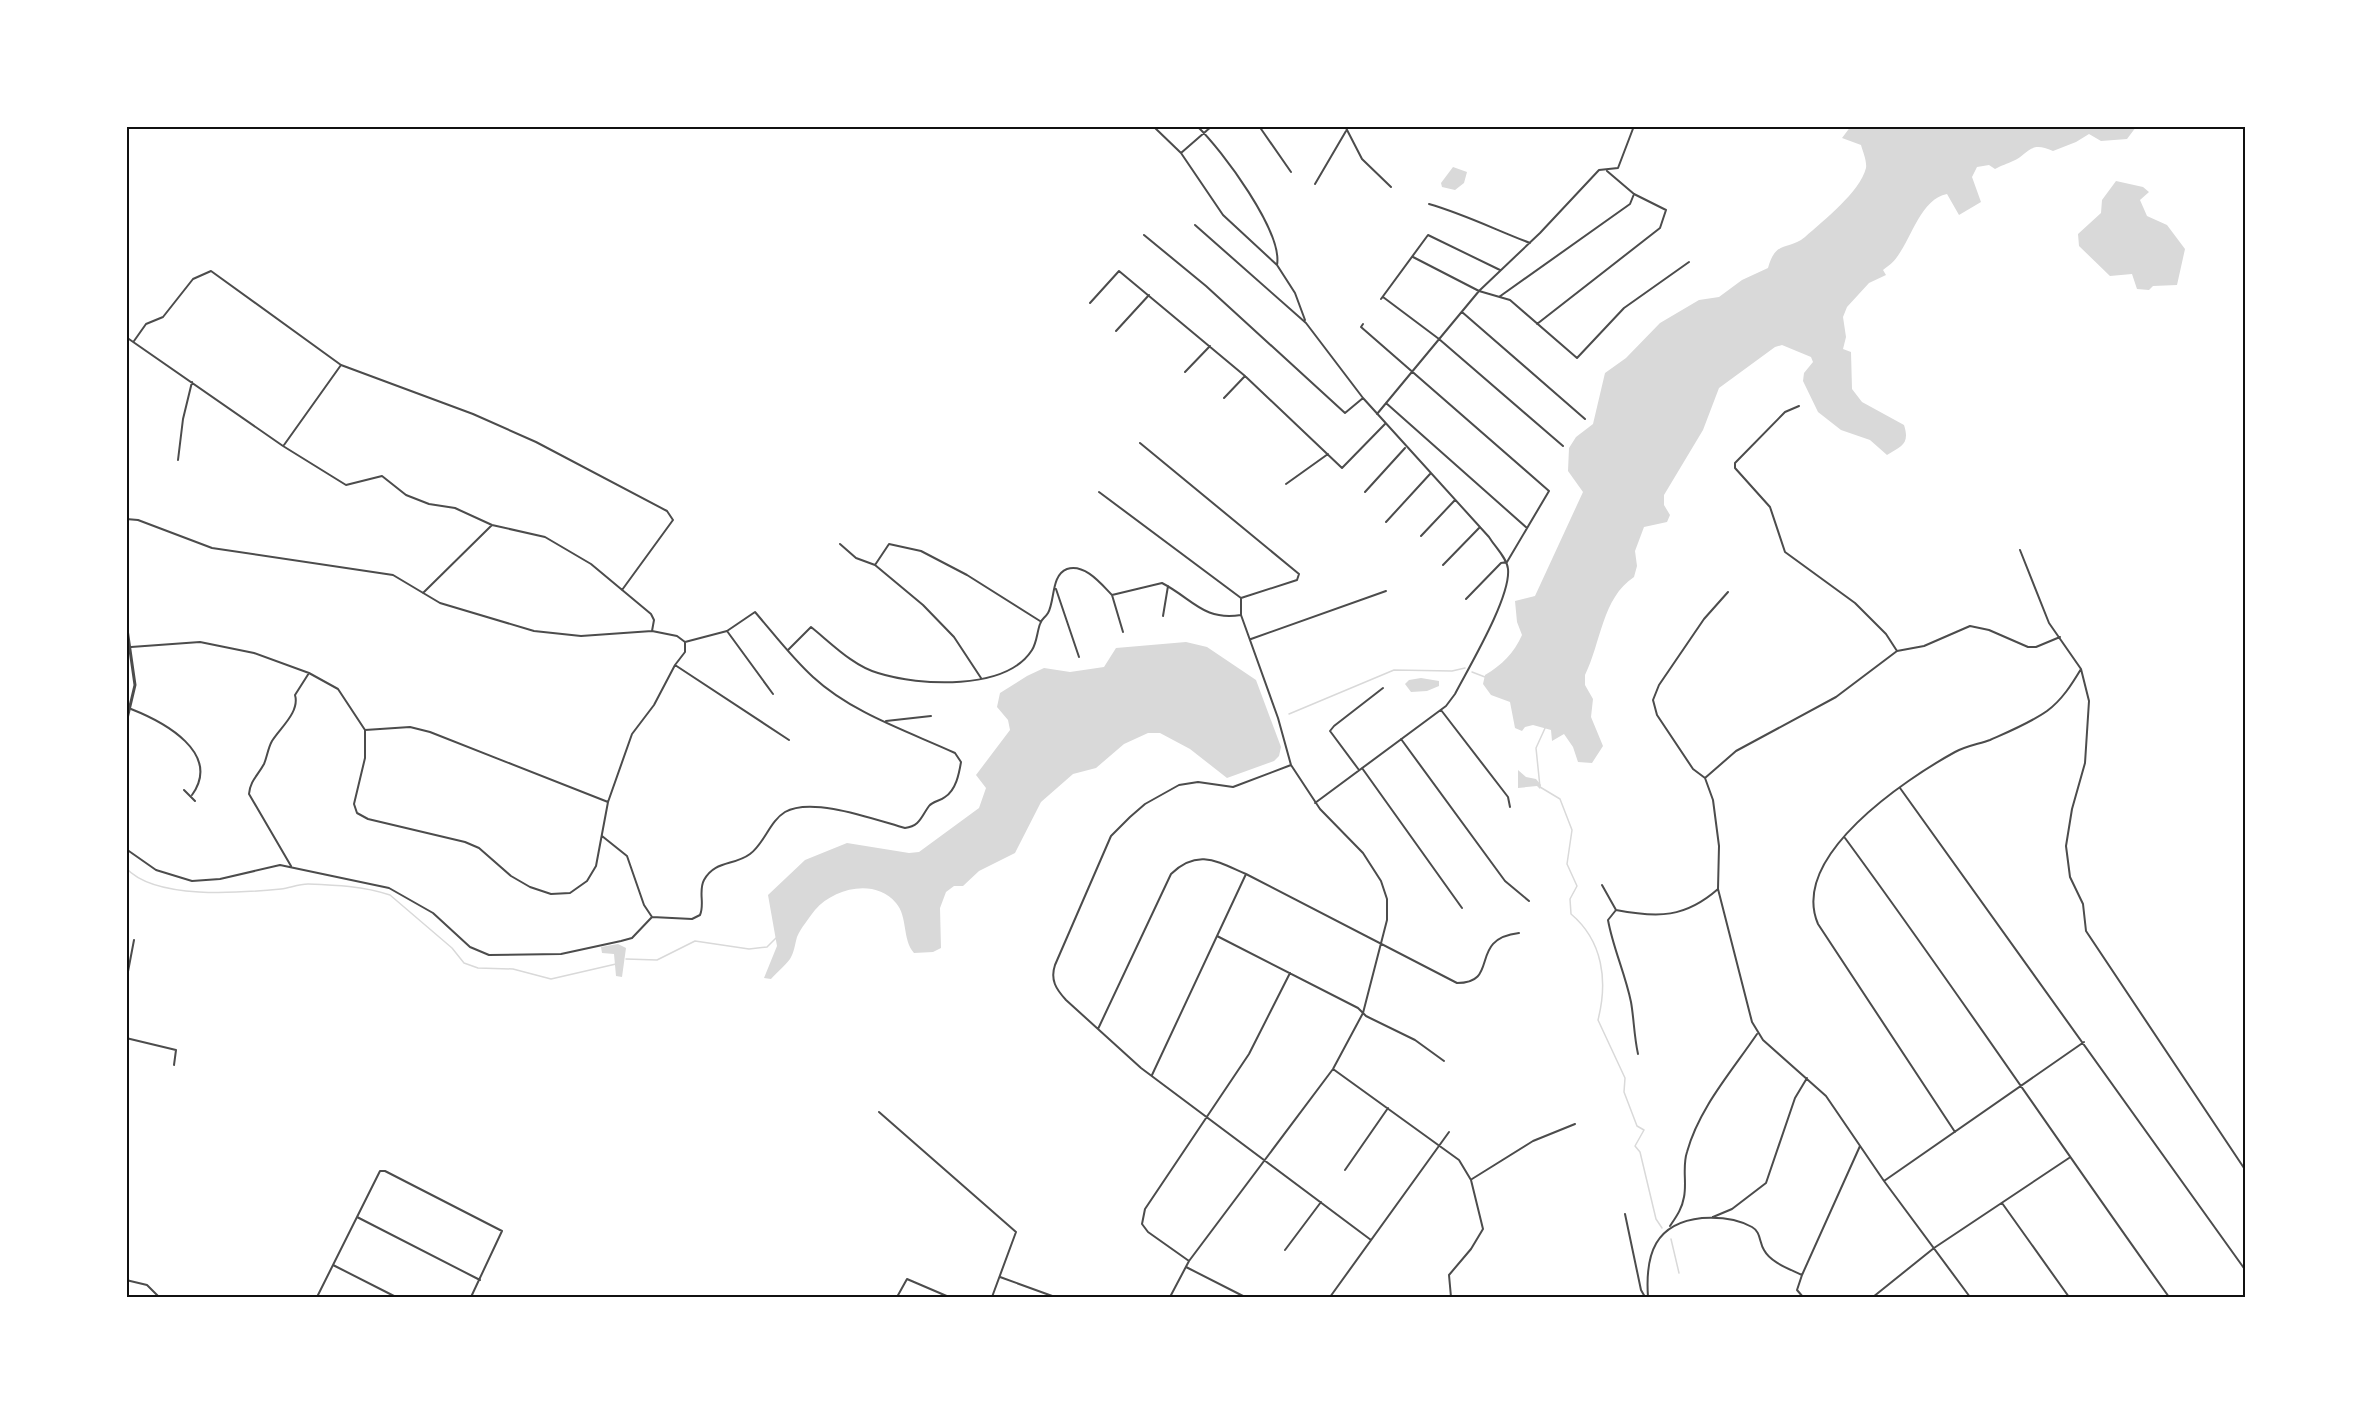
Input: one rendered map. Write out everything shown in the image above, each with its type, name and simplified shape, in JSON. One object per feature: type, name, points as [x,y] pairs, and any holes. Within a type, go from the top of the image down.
[{"type":"street","points":[[1153,126],[1181,153],[1223,215],[1277,266],[1295,293],[1306,323]]},
{"type":"street","points":[[1197,126],[1249,190],[1279,253],[1277,266]]},
{"type":"street","points":[[1181,153],[1212,126]]},
{"type":"street","points":[[1259,126],[1291,172]]},
{"type":"street","points":[[1345,126],[1362,159],[1391,187]]},
{"type":"street","points":[[1377,414],[1479,291],[1530,243],[1599,170],[1618,168],[1634,126]]},
{"type":"street","points":[[1315,184],[1346,131]]},
{"type":"street","points":[[1537,324],[1660,228],[1666,210],[1634,194],[1606,170]]},
{"type":"street","points":[[1498,297],[1630,204],[1634,194]]},
{"type":"street","points":[[1429,204],[1460,213],[1473,221],[1530,243]]},
{"type":"street","points":[[1195,225],[1306,323],[1362,398],[1405,448],[1480,527],[1507,562],[1509,571],[1506,588],[1498,609],[1455,694],[1441,710],[1316,803]]},
{"type":"street","points":[[1144,235],[1206,286],[1345,413],[1362,398]]},
{"type":"street","points":[[1501,270],[1428,235],[1382,298],[1439,339],[1563,446]]},
{"type":"street","points":[[1413,257],[1479,291],[1510,300],[1577,358],[1624,308],[1689,262]]},
{"type":"street","points":[[134,341],[146,324],[164,317],[193,279],[211,271],[341,365],[473,414],[536,442],[667,511],[673,520],[622,590]]},
{"type":"street","points":[[1090,303],[1119,271],[1245,376],[1343,468],[1385,424]]},
{"type":"street","points":[[1116,330],[1149,295]]},
{"type":"street","points":[[1462,312],[1585,419]]},
{"type":"street","points":[[1363,324],[1360,327],[1549,491],[1507,562]]},
{"type":"street","points":[[126,337],[283,446],[346,484],[382,476],[406,495],[429,504],[455,508],[492,525],[545,537],[591,564],[651,614],[654,620],[652,631]]},
{"type":"street","points":[[1185,372],[1210,346]]},
{"type":"street","points":[[283,446],[341,365]]},
{"type":"street","points":[[1224,398],[1245,376]]},
{"type":"street","points":[[178,460],[183,419],[192,382]]},
{"type":"street","points":[[1386,403],[1527,528]]},
{"type":"street","points":[[1799,406],[1785,412],[1735,463],[1735,468],[1770,507],[1785,552],[1855,603],[1886,634],[1898,651]]},
{"type":"street","points":[[1140,443],[1299,574],[1298,580],[1241,598]]},
{"type":"street","points":[[1365,492],[1405,448]]},
{"type":"street","points":[[1286,484],[1328,454]]},
{"type":"street","points":[[1386,522],[1430,474]]},
{"type":"street","points":[[1099,492],[1241,598]]},
{"type":"street","points":[[1421,536],[1455,500]]},
{"type":"street","points":[[126,519],[138,520],[212,548],[393,575],[440,603],[534,631],[581,636],[652,631],[677,636],[685,642]]},
{"type":"street","points":[[423,593],[492,525]]},
{"type":"street","points":[[1443,565],[1480,527]]},
{"type":"street","points":[[840,544],[856,558],[874,565],[923,605],[954,637],[981,678]]},
{"type":"street","points":[[874,565],[889,544],[921,551],[967,575],[1040,621]]},
{"type":"street","points":[[2020,550],[2039,604],[2081,669],[2090,701],[2083,777],[2067,828],[2066,856],[2070,877],[2083,904],[2086,931],[2246,1171]]},
{"type":"street","points":[[1466,599],[1501,563],[1507,562]]},
{"type":"street","points":[[788,650],[811,627],[849,658],[877,673],[928,683],[1002,674],[1023,661],[1035,644],[1040,621],[1047,615],[1060,575],[1066,570],[1075,568],[1089,573],[1112,596],[1123,632]]},
{"type":"street","points":[[1112,596],[1157,582],[1168,586],[1207,613],[1220,617],[1241,615]]},
{"type":"street","points":[[1055,586],[1079,657]]},
{"type":"street","points":[[1163,616],[1168,586]]},
{"type":"street","points":[[1251,639],[1386,591]]},
{"type":"street","points":[[1728,592],[1704,619],[1659,685],[1653,700],[1654,708],[1663,724],[1693,769],[1705,778],[1713,800],[1719,836],[1718,889],[1749,1011],[1758,1033],[1826,1096],[1884,1181],[1970,1297]]},
{"type":"street","points":[[1170,1297],[1185,1266],[1333,1069],[1363,1013],[1382,944],[1388,910],[1381,881],[1363,853],[1316,803],[1291,765],[1278,718],[1241,615],[1241,598]]},
{"type":"street","points":[[126,849],[156,870],[192,881],[220,879],[280,865],[389,888],[433,914],[470,947],[489,955],[561,954],[632,938],[652,917],[692,919],[700,915],[703,909],[702,883],[708,872],[716,866],[750,855],[785,812],[812,806],[905,828],[912,827],[920,822],[930,804],[946,797],[958,776],[961,762],[955,753],[839,698],[813,678],[755,612],[727,631],[685,642]]},
{"type":"street","points":[[126,622],[135,685],[126,723]]},
{"type":"street","points":[[1705,778],[1736,751],[1836,697],[1898,651],[1924,646],[1970,626],[1989,630],[2028,647],[2036,647],[2060,637]]},
{"type":"street","points":[[727,631],[773,694]]},
{"type":"street","points":[[131,647],[200,642],[254,653],[309,673],[338,689],[365,730],[365,758],[354,804],[357,813],[362,818],[465,842],[479,849],[511,876],[530,887],[551,894],[570,894],[587,881],[596,866],[608,802],[632,734],[654,705],[675,665],[685,652],[685,642]]},
{"type":"street","points":[[675,665],[789,740]]},
{"type":"street","points":[[1955,1132],[1816,919],[1814,893],[1817,877],[1825,861],[1863,817],[1900,788],[1957,751],[1990,740],[2046,712],[2059,701],[2081,669]]},
{"type":"street","points":[[291,866],[249,794],[249,785],[264,764],[271,743],[292,713],[297,701],[295,695],[309,673]]},
{"type":"street","points":[[1383,688],[1330,731],[1462,908]]},
{"type":"street","points":[[131,709],[163,722],[178,733],[200,762],[201,778],[192,795]]},
{"type":"street","points":[[1441,710],[1508,798],[1510,807]]},
{"type":"street","points":[[884,721],[931,716]]},
{"type":"street","points":[[365,730],[410,726],[608,802]]},
{"type":"street","points":[[1401,739],[1505,881],[1529,901]]},
{"type":"street","points":[[1291,765],[1233,788],[1198,782],[1179,785],[1145,804],[1112,836],[1053,974],[1061,994],[1140,1068],[1371,1240]]},
{"type":"street","points":[[1900,788],[2246,1271]]},
{"type":"street","points":[[184,790],[192,795],[195,801]]},
{"type":"street","points":[[602,836],[627,856],[644,904],[652,917]]},
{"type":"street","points":[[1845,838],[1927,950],[2019,1087],[2169,1297]]},
{"type":"street","points":[[1098,1029],[1173,871],[1186,863],[1208,858],[1246,874],[1378,940],[1449,980],[1467,983],[1477,978],[1483,970],[1488,948],[1495,940],[1505,935],[1519,933]]},
{"type":"street","points":[[1152,1075],[1246,874]]},
{"type":"street","points":[[1602,885],[1616,910]]},
{"type":"street","points":[[1616,910],[1663,914],[1681,913],[1690,910],[1718,889]]},
{"type":"street","points":[[1616,910],[1608,920],[1612,944],[1624,972],[1632,1005],[1638,1054]]},
{"type":"street","points":[[1217,936],[1358,1008],[1363,1013],[1415,1040],[1444,1061]]},
{"type":"street","points":[[126,982],[134,940]]},
{"type":"street","points":[[1189,1261],[1148,1232],[1142,1224],[1145,1209],[1255,1046],[1290,973]]},
{"type":"street","points":[[1647,1297],[1650,1261],[1658,1240],[1681,1210],[1684,1197],[1683,1165],[1687,1150],[1711,1102],[1758,1033]]},
{"type":"street","points":[[126,1038],[150,1046],[176,1050],[174,1065]]},
{"type":"street","points":[[1884,1181],[2084,1042]]},
{"type":"street","points":[[1333,1069],[1440,1143],[1459,1160],[1471,1180],[1482,1233],[1452,1268],[1449,1275],[1451,1297]]},
{"type":"street","points":[[1713,1217],[1732,1209],[1766,1183],[1796,1098],[1807,1078]]},
{"type":"street","points":[[1345,1170],[1388,1108]]},
{"type":"street","points":[[879,1112],[1016,1232],[992,1297]]},
{"type":"street","points":[[1471,1180],[1540,1138],[1575,1124]]},
{"type":"street","points":[[1330,1297],[1449,1132]]},
{"type":"street","points":[[1803,1297],[1798,1293],[1802,1275],[1860,1146]]},
{"type":"street","points":[[1873,1297],[1934,1248],[2069,1158]]},
{"type":"street","points":[[317,1297],[380,1172],[385,1171],[500,1229],[501,1238],[471,1297]]},
{"type":"street","points":[[1285,1250],[1321,1202]]},
{"type":"street","points":[[2002,1203],[2069,1297]]},
{"type":"street","points":[[1625,1215],[1641,1290],[1647,1297]]},
{"type":"street","points":[[357,1217],[480,1280]]},
{"type":"street","points":[[1670,1226],[1688,1220],[1713,1217],[1734,1220],[1754,1228],[1765,1253],[1783,1266],[1802,1275]]},
{"type":"street","points":[[333,1265],[396,1297]]},
{"type":"street","points":[[1185,1266],[1245,1297]]},
{"type":"street","points":[[1000,1277],[1055,1297]]},
{"type":"street","points":[[897,1297],[907,1279],[949,1297]]},
{"type":"street","points":[[126,1280],[147,1285],[159,1297]]},
{"type":"shaded area","points":[[1851,126],[2136,127],[2127,139],[2101,141],[2089,134],[2053,151],[2034,148],[1995,169],[1989,165],[1977,167],[1972,177],[1981,202],[1959,215],[1947,194],[1930,203],[1896,259],[1883,270],[1886,275],[1869,283],[1847,307],[1843,317],[1846,337],[1843,349],[1851,352],[1852,389],[1862,402],[1904,425],[1905,440],[1897,449],[1887,455],[1870,440],[1841,430],[1818,412],[1803,381],[1804,373],[1813,362],[1811,357],[1782,345],[1775,347],[1719,388],[1703,430],[1664,495],[1664,505],[1670,515],[1667,522],[1644,527],[1635,551],[1637,566],[1634,577],[1615,597],[1604,622],[1585,675],[1585,685],[1593,699],[1591,717],[1603,746],[1592,763],[1578,762],[1573,747],[1564,734],[1552,741],[1551,730],[1533,725],[1525,727],[1522,731],[1515,728],[1510,702],[1491,695],[1483,684],[1485,675],[1507,658],[1519,641],[1522,635],[1517,622],[1515,601],[1535,596],[1583,492],[1568,471],[1569,448],[1576,437],[1593,424],[1605,373],[1626,358],[1660,323],[1699,300],[1719,297],[1742,280],[1768,268],[1771,259],[1779,249],[1805,237],[1849,196],[1866,168],[1861,145],[1842,138]]},
{"type":"shaded area","points":[[1453,167],[1467,172],[1464,183],[1455,190],[1442,187],[1441,183]]},
{"type":"shaded area","points":[[2116,181],[2143,187],[2149,192],[2140,200],[2147,216],[2167,225],[2185,249],[2177,285],[2153,286],[2149,290],[2137,289],[2132,274],[2110,276],[2079,246],[2078,234],[2101,213],[2102,200]]},
{"type":"shaded area","points":[[1186,642],[1207,647],[1256,680],[1281,747],[1279,756],[1274,761],[1227,778],[1190,749],[1160,733],[1148,733],[1124,744],[1096,768],[1073,774],[1041,802],[1015,853],[979,871],[963,886],[954,886],[946,892],[940,908],[941,948],[933,952],[914,953],[896,903],[877,890],[855,889],[823,902],[805,923],[797,937],[790,959],[771,979],[764,978],[777,946],[768,895],[805,860],[847,843],[909,853],[919,852],[979,808],[986,788],[976,775],[1010,730],[1008,720],[997,707],[1000,693],[1044,668],[1070,672],[1104,667],[1116,648]]},
{"type":"shaded area","points":[[1421,678],[1439,681],[1439,686],[1427,691],[1411,692],[1405,684],[1409,680]]},
{"type":"shaded area","points":[[1518,770],[1526,777],[1536,779],[1541,785],[1540,789],[1537,786],[1518,788]]},
{"type":"shaded area","points":[[618,944],[626,948],[622,977],[616,976],[614,954],[602,953],[601,947]]},
{"type":"waterway","points":[[1289,714],[1394,670],[1452,671],[1465,668]]},
{"type":"waterway","points":[[1472,672],[1485,677]]},
{"type":"waterway","points":[[1546,726],[1536,748],[1540,787],[1560,799],[1572,830],[1567,864],[1577,886],[1570,899],[1571,914],[1590,936],[1596,949],[1602,976],[1598,1020],[1625,1078],[1624,1092],[1637,1126],[1644,1130],[1635,1146],[1640,1152],[1656,1219],[1662,1228]]},
{"type":"waterway","points":[[126,868],[139,878],[177,890],[222,893],[264,891],[308,884],[380,892],[390,895],[452,948],[464,963],[478,968],[513,969],[551,979],[616,964]]},
{"type":"waterway","points":[[626,959],[657,960],[695,941],[749,949],[767,947],[776,938]]},
{"type":"waterway","points":[[1671,1239],[1679,1273]]}]
